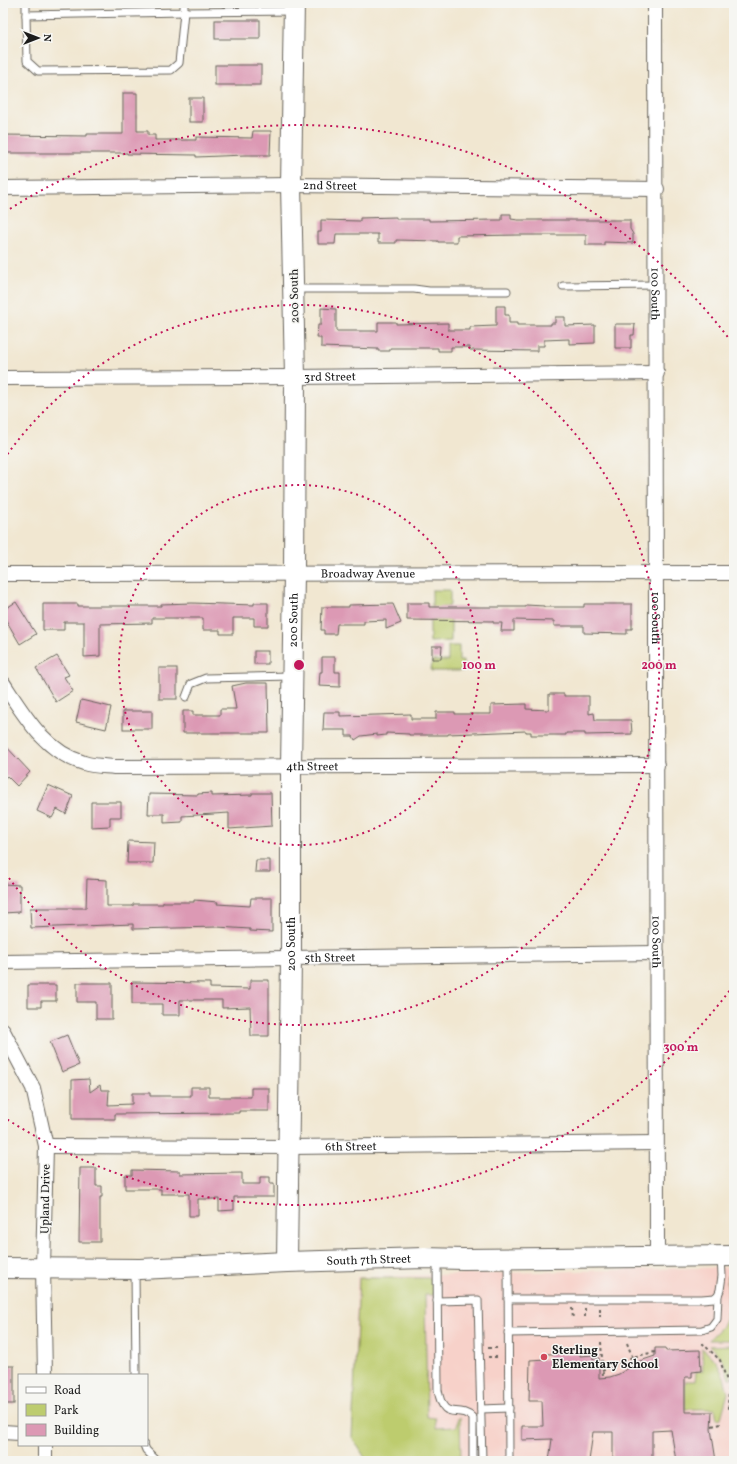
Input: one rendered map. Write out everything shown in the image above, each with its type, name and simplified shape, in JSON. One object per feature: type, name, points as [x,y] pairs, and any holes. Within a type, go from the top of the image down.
[{"type":"street","name":"100 South","points":[[656,3],[657,1257]]},
{"type":"street","name":"200 South","points":[[287,1262],[296,377],[291,185],[294,7]]},
{"type":"street","name":"2nd Street","points":[[3,188],[291,185],[657,189]]},
{"type":"street","name":"3rd Street","points":[[3,378],[296,377],[657,373]]},
{"type":"street","name":"Broadway Avenue","points":[[3,574],[734,573]]},
{"type":"street","name":"4th Street","points":[[3,683],[20,710],[40,737],[60,753],[84,764],[114,767],[657,765]]},
{"type":"street","name":"5th Street","points":[[3,962],[657,953]]},
{"type":"street","name":"Upland Drive","points":[[3,1031],[34,1088],[46,1146],[44,1268],[45,1374]]},
{"type":"street","name":"6th Street","points":[[46,1146],[289,1147],[656,1143]]},
{"type":"street","name":"South 7th Street","points":[[3,1268],[135,1269],[287,1262],[728,1256]]},
{"type":"street","points":[[3,1432],[18,1433]]},
{"type":"street","points":[[45,1446],[45,1461]]},
{"type":"lane","points":[[26,3],[28,62],[38,71],[171,70],[179,63],[184,3]]},
{"type":"lane","points":[[26,15],[184,12],[294,7]]},
{"type":"lane","points":[[563,286],[657,285]]},
{"type":"lane","points":[[293,288],[414,288],[429,291],[507,291]]},
{"type":"lane","points":[[186,697],[191,684],[206,678],[292,676]]},
{"type":"lane","points":[[508,1333],[702,1330],[711,1327],[717,1319],[718,1296],[728,1256]]},
{"type":"lane","points":[[437,1259],[439,1399],[441,1405],[446,1410],[453,1413],[467,1413],[473,1418],[473,1461]]},
{"type":"lane","points":[[508,1259],[509,1461]]},
{"type":"lane","points":[[135,1269],[136,1374]]},
{"type":"lane","points":[[508,1299],[702,1299],[714,1298],[718,1296]]},
{"type":"lane","points":[[437,1301],[478,1300],[482,1461]]},
{"type":"lane","points":[[481,1409],[509,1408]]},
{"type":"lane","points":[[144,1446],[146,1450],[157,1461]]},
{"type":"path","points":[[601,1342],[602,1377]]},
{"type":"path","points":[[627,1343],[635,1364]]},
{"type":"path","points":[[702,1343],[720,1360],[729,1386],[728,1409]]},
{"type":"path","points":[[602,1371],[632,1357],[655,1352]]},
{"type":"path","points":[[712,1426],[721,1424]]},
{"type":"shaded area","name":"Sterling Elementary School","points":[[734,1267],[734,1461],[367,1461],[352,1437],[357,1277]]},
{"type":"green space","points":[[432,590],[450,590],[450,605],[448,607],[432,608]]},
{"type":"green space","points":[[430,620],[451,620],[451,641],[430,642]]},
{"type":"green space","points":[[448,646],[459,646],[459,661],[463,661],[463,671],[431,671],[432,661],[448,661]]},
{"type":"green space","points":[[727,1276],[728,1279],[733,1282],[734,1340],[709,1340],[722,1326],[727,1315]]},
{"type":"green space","points":[[359,1278],[435,1278],[434,1295],[425,1295],[427,1417],[435,1418],[436,1428],[457,1427],[458,1418],[460,1417],[461,1461],[367,1461],[352,1437]]},
{"type":"green space","points":[[732,1345],[731,1379],[729,1379],[723,1360],[710,1346]]},
{"type":"green space","points":[[702,1348],[716,1361],[724,1377],[728,1393],[721,1418],[717,1419],[715,1409],[685,1409],[685,1381],[695,1381],[696,1372],[701,1370],[703,1372]]},
{"type":"building","points":[[215,20],[260,20],[260,39],[215,39]]},
{"type":"building","points":[[215,65],[261,65],[261,85],[215,85]]},
{"type":"building","points":[[123,93],[137,93],[137,131],[148,131],[148,135],[155,135],[155,140],[196,140],[196,137],[252,138],[253,131],[271,131],[270,155],[196,157],[196,155],[127,153],[3,153],[3,135],[87,136],[87,134],[123,134]]},
{"type":"building","points":[[189,98],[203,98],[203,122],[189,122]]},
{"type":"building","points":[[502,214],[511,214],[511,219],[518,220],[630,220],[633,243],[604,242],[604,245],[586,245],[586,235],[518,235],[457,236],[457,242],[396,240],[396,243],[378,243],[378,234],[336,234],[335,244],[318,244],[318,232],[321,232],[321,220],[360,221],[360,218],[396,217],[396,219],[429,219],[429,221],[502,220]]},
{"type":"building","points":[[496,306],[505,306],[505,315],[509,315],[509,323],[517,323],[517,325],[551,325],[551,323],[555,323],[555,317],[565,317],[565,326],[595,325],[595,343],[569,344],[569,339],[544,340],[544,346],[537,346],[537,351],[470,350],[470,347],[451,347],[451,351],[438,351],[438,348],[390,348],[390,351],[378,351],[378,349],[321,347],[321,338],[317,338],[318,325],[321,325],[321,308],[336,309],[336,331],[378,331],[378,322],[396,322],[396,324],[448,323],[448,330],[470,330],[470,327],[496,326]]},
{"type":"building","points":[[615,324],[635,324],[634,335],[631,335],[631,348],[615,348]]},
{"type":"building","points":[[16,602],[36,634],[20,644],[3,615],[3,610]]},
{"type":"building","points":[[192,603],[254,605],[254,603],[268,603],[268,626],[254,626],[254,618],[233,618],[233,634],[220,634],[220,630],[203,630],[203,618],[152,618],[152,623],[100,624],[100,656],[84,657],[84,622],[64,622],[64,630],[43,630],[43,604],[78,604],[78,606],[161,606],[161,604]]},
{"type":"building","points":[[407,603],[429,603],[429,607],[526,607],[526,605],[544,607],[584,607],[584,604],[632,604],[632,629],[627,629],[627,634],[584,633],[584,626],[554,626],[554,621],[514,620],[514,631],[501,631],[502,623],[493,623],[493,621],[407,620]]},
{"type":"building","points":[[393,604],[401,623],[386,629],[386,620],[364,621],[364,624],[337,624],[336,634],[324,634],[324,630],[321,630],[322,607]]},
{"type":"building","points":[[432,646],[442,646],[441,659],[432,659]]},
{"type":"building","points":[[254,651],[268,651],[268,664],[254,664]]},
{"type":"building","points":[[57,656],[69,675],[64,677],[73,691],[56,702],[36,668]]},
{"type":"building","points":[[322,657],[335,657],[335,672],[340,672],[340,687],[319,686],[320,672],[322,672]]},
{"type":"building","points":[[159,668],[177,668],[177,699],[159,699]]},
{"type":"building","points":[[246,683],[268,683],[269,733],[183,733],[183,711],[193,711],[193,715],[220,715],[220,709],[236,709],[232,686]]},
{"type":"building","points":[[549,694],[564,694],[564,696],[589,696],[589,714],[594,713],[595,720],[631,720],[632,734],[585,735],[585,733],[566,733],[566,735],[531,735],[531,732],[526,731],[448,735],[409,735],[386,733],[386,735],[377,736],[377,734],[361,736],[355,740],[353,736],[346,736],[346,730],[323,730],[324,712],[340,712],[340,716],[411,714],[411,719],[436,719],[436,712],[455,712],[455,714],[491,714],[491,705],[526,704],[526,709],[549,710]]},
{"type":"building","points":[[81,700],[111,707],[106,729],[76,722]]},
{"type":"building","points":[[123,711],[152,711],[152,729],[123,729]]},
{"type":"building","points":[[3,743],[30,772],[17,786],[7,776],[3,780]]},
{"type":"building","points":[[48,785],[73,796],[66,814],[57,809],[52,818],[37,811]]},
{"type":"building","points":[[212,793],[212,796],[271,793],[272,826],[229,829],[229,813],[182,816],[182,822],[164,823],[164,814],[148,814],[149,794],[198,795]]},
{"type":"building","points":[[91,802],[121,802],[121,817],[110,817],[110,826],[91,827]]},
{"type":"building","points":[[128,841],[154,842],[153,863],[127,863]]},
{"type":"building","points":[[256,860],[270,860],[270,872],[255,872]]},
{"type":"building","points":[[87,879],[107,880],[107,906],[163,904],[163,902],[194,902],[194,900],[218,902],[217,904],[250,906],[251,898],[272,898],[272,932],[217,927],[133,929],[133,924],[31,928],[30,908],[86,908]]},
{"type":"building","points":[[3,884],[20,885],[20,912],[3,913]]},
{"type":"building","points":[[250,980],[269,980],[269,1036],[251,1036],[250,1007],[222,1008],[222,1000],[180,1000],[180,1015],[162,1015],[162,1004],[132,1004],[132,982],[210,983],[210,988],[250,989]]},
{"type":"building","points":[[77,983],[112,983],[112,1019],[96,1019],[96,1002],[77,1002]]},
{"type":"building","points":[[28,985],[56,985],[56,1001],[41,1001],[41,1007],[28,1007]]},
{"type":"building","points":[[67,1035],[79,1065],[62,1072],[50,1042]]},
{"type":"building","points":[[89,1079],[90,1092],[100,1085],[101,1090],[109,1090],[108,1105],[132,1104],[132,1093],[150,1093],[150,1096],[191,1096],[191,1087],[209,1087],[209,1097],[251,1097],[251,1088],[269,1088],[269,1111],[239,1111],[239,1113],[115,1114],[115,1119],[72,1119],[72,1080]]},
{"type":"building","points":[[80,1168],[96,1168],[96,1186],[102,1186],[102,1197],[100,1197],[100,1242],[79,1242]]},
{"type":"building","points":[[132,1170],[180,1171],[180,1174],[242,1173],[242,1184],[260,1184],[260,1177],[270,1177],[270,1184],[274,1184],[274,1197],[234,1197],[234,1210],[219,1211],[219,1199],[198,1199],[198,1216],[189,1216],[189,1194],[161,1194],[161,1189],[125,1189],[125,1175],[132,1175]]},
{"type":"building","points":[[655,1348],[665,1348],[666,1351],[700,1350],[701,1371],[692,1372],[692,1377],[685,1377],[685,1412],[712,1412],[711,1429],[716,1461],[676,1461],[671,1430],[652,1431],[652,1461],[613,1461],[613,1432],[593,1432],[589,1461],[549,1461],[552,1439],[522,1440],[522,1426],[543,1426],[542,1401],[529,1401],[530,1360],[547,1359],[547,1354],[580,1353],[580,1356],[593,1355],[593,1359],[599,1358],[599,1378],[610,1377],[619,1374],[640,1361],[655,1356]]},
{"type":"building","points":[[3,1366],[14,1366],[14,1404],[3,1404]]},
{"type":"place","name":"Sterling Elementary School","points":[[544,1357]]}]
